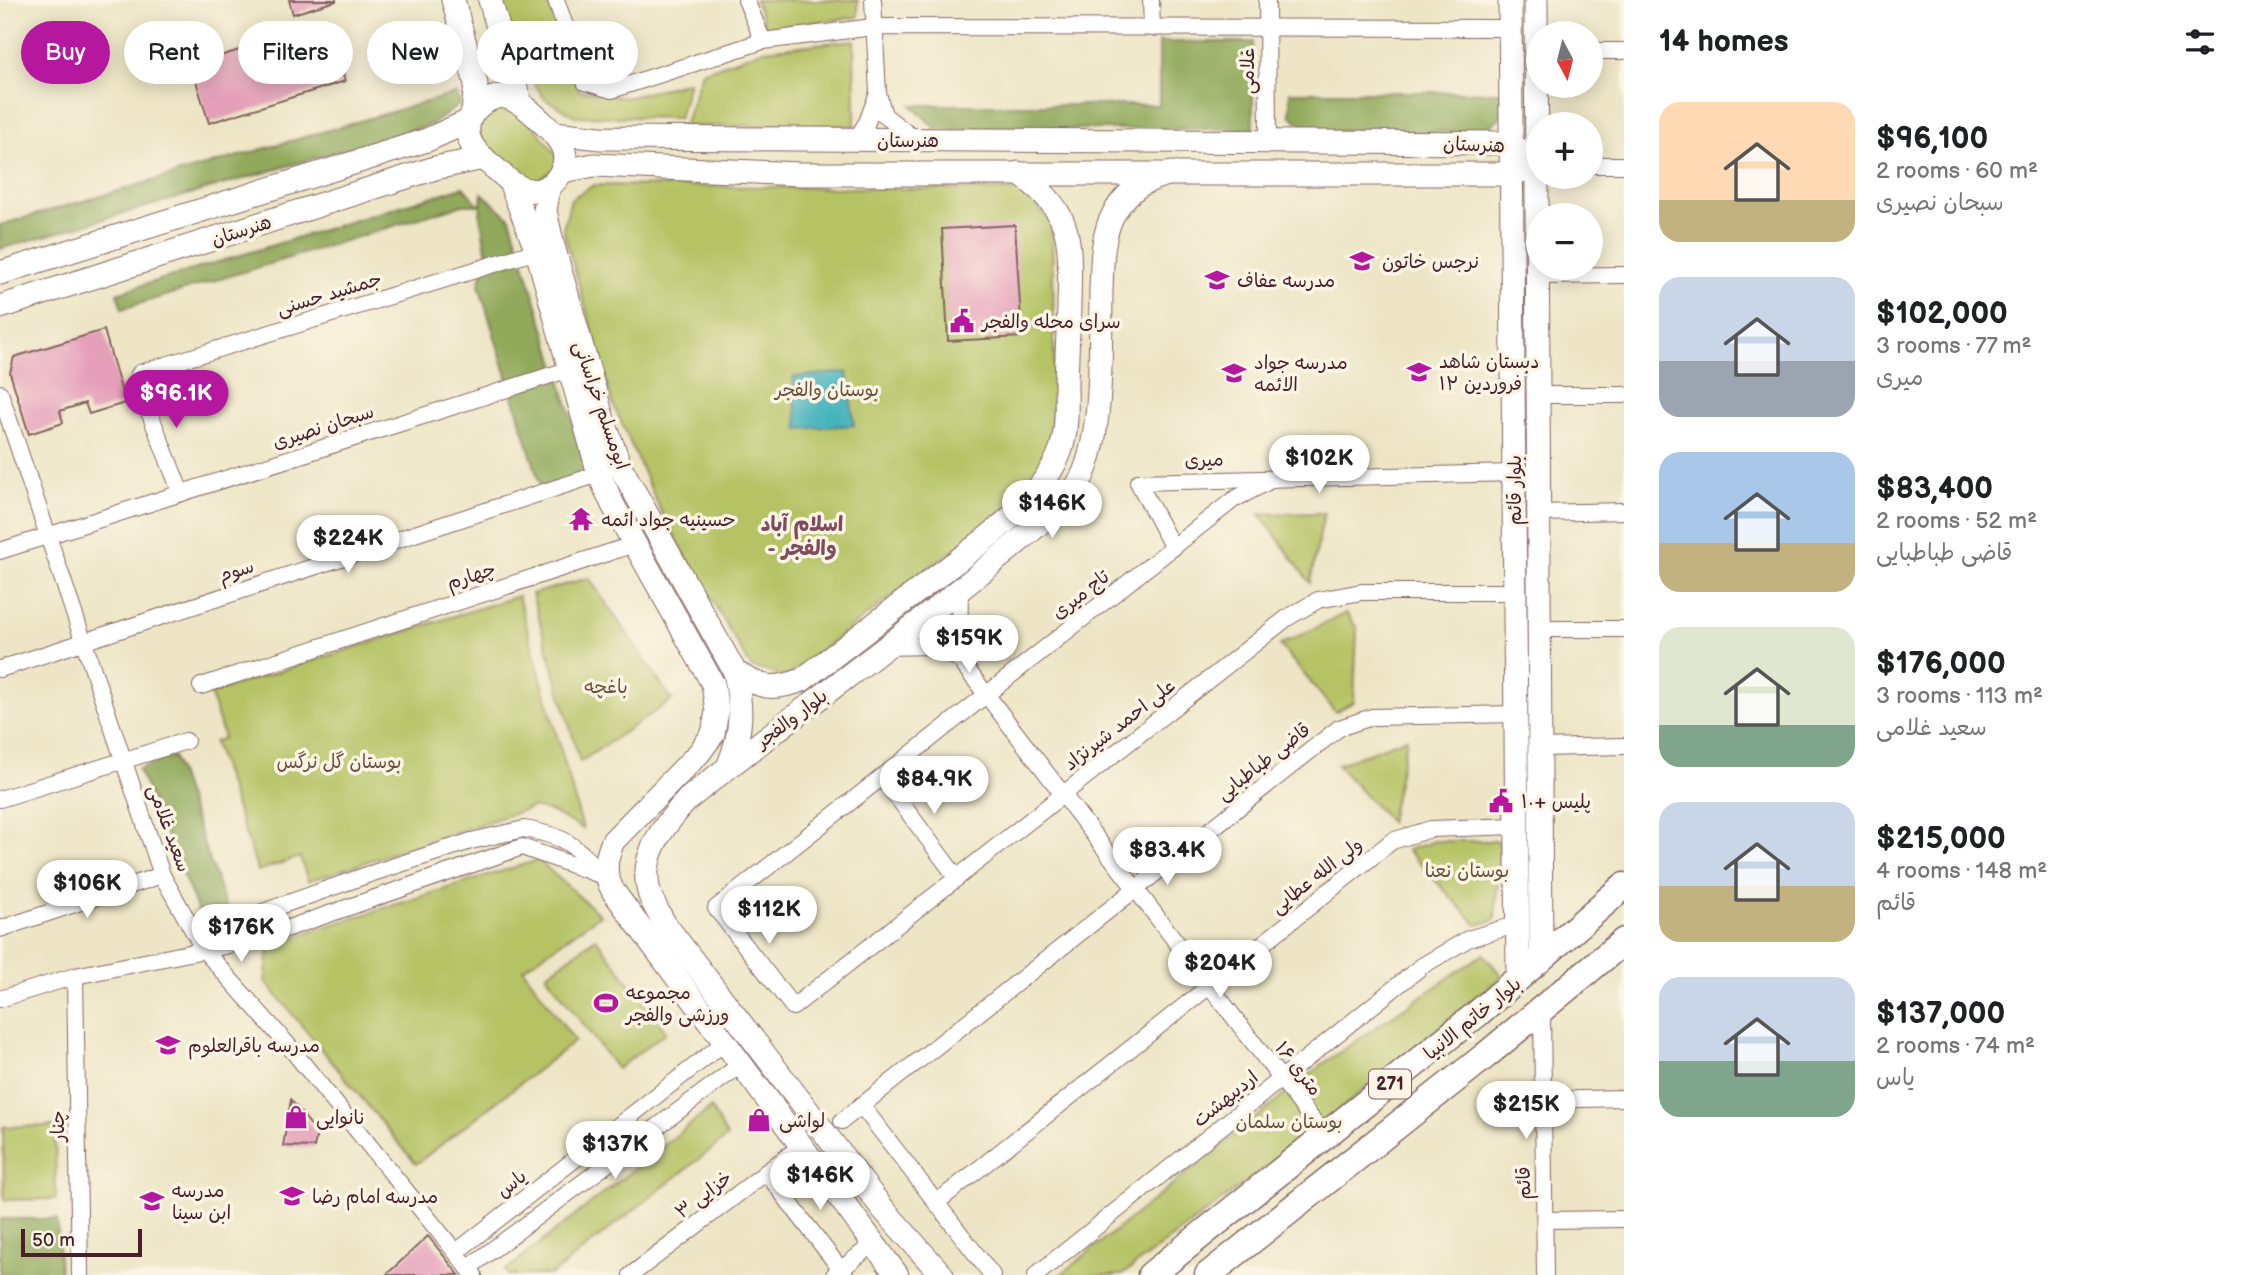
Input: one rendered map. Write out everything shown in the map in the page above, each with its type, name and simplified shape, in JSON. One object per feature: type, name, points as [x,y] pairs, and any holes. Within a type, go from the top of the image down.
[{"type":"main road","points":[[453,0],[476,84],[468,132],[470,142],[476,151],[510,182],[529,190],[556,178],[566,161],[561,141],[520,102],[500,96],[480,104],[471,116]]},
{"type":"main road","points":[[491,0],[520,102]]},
{"type":"main road","name":"بلوار قائم","points":[[1510,0],[1518,980]]},
{"type":"main road","name":"بلوار قائم","points":[[1536,0],[1536,21]]},
{"type":"main road","name":"هنرستان","points":[[0,273],[427,140],[471,116]]},
{"type":"main road","name":"هنرستان","points":[[554,133],[601,138],[1511,143],[1526,156]]},
{"type":"main road","name":"هنرستان","points":[[0,307],[435,168],[484,158]]},
{"type":"main road","name":"هنرستان","points":[[556,178],[594,165],[799,174],[1512,174],[1526,170]]},
{"type":"main road","name":"بلوار والفجر","points":[[735,671],[755,685],[769,687],[787,686],[802,680],[958,560],[1027,502],[1050,475],[1062,447],[1066,413],[1070,260],[1067,229],[1053,202],[1037,186],[1018,173]]},
{"type":"main road","name":"بلوار والفجر","points":[[942,1275],[883,1209],[664,923],[650,897],[646,873],[651,851],[664,825],[688,799],[960,589],[1028,534],[1080,483],[1088,465],[1096,424],[1102,253],[1113,215],[1130,192],[1150,178],[1172,173]]},
{"type":"main road","name":"ابومسلم خراسانی","points":[[556,178],[545,211],[552,246],[598,404],[620,466],[735,671],[740,699],[740,724],[737,744],[728,766]]},
{"type":"main road","name":"ابومسلم خراسانی","points":[[510,182],[537,251],[599,474],[613,505],[713,684],[717,711],[713,734],[699,753],[613,841],[607,857],[606,877]]},
{"type":"main road","name":"بلوار قائم","points":[[1537,280],[1541,961]]},
{"type":"main road","points":[[606,877],[613,891],[740,1065],[897,1275]]},
{"type":"main road","name":"بلوار خاتم الانبیا","points":[[1151,1275],[1518,980],[1624,886]]},
{"type":"main road","name":"بلوار خاتم الانبیا","points":[[1222,1268],[1624,941]]},
{"type":"main road","points":[[1541,961],[1542,1007]]},
{"type":"main road","points":[[1518,980],[1542,1007]]},
{"type":"main road","points":[[724,1043],[745,1027]]},
{"type":"main road","points":[[740,1065],[761,1049]]},
{"type":"main road","points":[[1222,1268],[1223,1233],[1230,1212]]},
{"type":"main road","points":[[1194,1241],[1211,1244],[1222,1268]]},
{"type":"street","points":[[556,0],[585,82],[612,90],[763,41],[873,27],[1510,28]]},
{"type":"street","points":[[746,0],[763,41]]},
{"type":"street","points":[[873,0],[878,93],[884,115],[916,140]]},
{"type":"street","points":[[1151,0],[1152,28]]},
{"type":"street","name":"غلامی","points":[[1267,0],[1268,142]]},
{"type":"street","points":[[1603,51],[1624,51]]},
{"type":"street","points":[[856,140],[867,122],[878,93]]},
{"type":"street","points":[[1603,165],[1624,165]]},
{"type":"street","name":"جمشید حسنی","points":[[181,493],[137,379],[140,373],[537,251]]},
{"type":"street","points":[[1603,275],[1624,275]]},
{"type":"street","name":"سبحان نصیری","points":[[0,551],[570,369]]},
{"type":"street","name":"سعید غلامی","points":[[0,393],[5,421],[49,536],[162,876],[204,950],[288,1045],[471,1271]]},
{"type":"street","points":[[1538,395],[1624,395]]},
{"type":"street","name":"میری","points":[[1173,548],[1138,482],[1514,472]]},
{"type":"street","name":"سوم","points":[[0,669],[599,474]]},
{"type":"street","name":"تاج میری","points":[[793,1007],[716,908],[1233,500],[1277,477]]},
{"type":"street","points":[[1539,513],[1624,511]]},
{"type":"street","name":"چهارم","points":[[201,686],[635,544]]},
{"type":"street","points":[[883,647],[932,646],[959,659],[960,589]]},
{"type":"street","name":"علی احمد شیرنژاد","points":[[793,1007],[1287,618],[1318,600],[1362,592],[1515,592]]},
{"type":"street","points":[[1539,629],[1624,629]]},
{"type":"street","name":"۱۶ متری","points":[[959,659],[1325,1136]]},
{"type":"street","name":"قاضی طباطبایی","points":[[842,1121],[1339,728],[1372,717],[1516,713]]},
{"type":"street","points":[[0,799],[186,741]]},
{"type":"street","points":[[1540,748],[1624,746]]},
{"type":"street","points":[[882,777],[957,878]]},
{"type":"street","name":"ولی الله عطایی","points":[[936,1203],[1392,841],[1431,829],[1517,826]]},
{"type":"street","points":[[204,950],[246,918],[471,841],[524,829],[551,834],[573,844],[606,877]]},
{"type":"street","points":[[0,999],[75,976],[254,940],[522,847],[606,877]]},
{"type":"street","points":[[0,929],[162,876]]},
{"type":"street","name":"اردیبهشت","points":[[1036,1275],[1422,966],[1468,939],[1518,924]]},
{"type":"street","name":"چنار","points":[[75,976],[80,1275]]},
{"type":"street","name":"قائم","points":[[1542,1007],[1545,1275]]},
{"type":"street","name":"یاس","points":[[456,1252],[724,1043]]},
{"type":"street","points":[[471,1271],[740,1065]]},
{"type":"street","points":[[1544,1100],[1624,1098]]},
{"type":"street","points":[[861,1105],[992,1275]]},
{"type":"street","name":"خزایی ۳","points":[[631,1275],[801,1146]]},
{"type":"street","points":[[766,1172],[840,1273],[873,1244]]},
{"type":"street","points":[[1545,1220],[1624,1219]]},
{"type":"green space","points":[[502,0],[547,0],[554,21],[508,21]]},
{"type":"green space","points":[[755,0],[858,0],[858,17],[766,28]]},
{"type":"green space","points":[[854,40],[855,126],[684,126],[702,72],[764,50]]},
{"type":"green space","points":[[1159,42],[1253,42],[1253,129],[936,129],[911,105],[1159,105]]},
{"type":"green space","points":[[689,82],[679,118],[575,116],[545,99],[535,84],[577,84],[579,90],[626,98]]},
{"type":"green space","points":[[1290,92],[1502,92],[1502,115],[1484,132],[1311,132],[1290,115]]},
{"type":"green space","points":[[457,93],[460,104],[433,124],[0,249],[0,225]]},
{"type":"green space","points":[[509,104],[531,122],[557,156],[556,167],[536,182],[522,180],[478,135],[478,126],[486,111]]},
{"type":"green space","name":"بوستان والفجر","points":[[594,185],[1023,190],[1052,223],[1055,396],[1047,464],[1008,508],[786,677],[751,667],[663,516],[613,404],[563,229],[571,199]]},
{"type":"green space","points":[[463,187],[479,205],[462,205],[122,309],[117,293]]},
{"type":"green space","points":[[482,193],[510,218],[590,477],[542,491],[479,285],[487,255],[480,216]]},
{"type":"green space","points":[[1324,513],[1310,583],[1260,514]]},
{"type":"green space","name":"باغچه","points":[[589,578],[672,700],[580,762],[532,594]]},
{"type":"green space","name":"بوستان گل نرگس","points":[[518,596],[583,829],[552,812],[533,807],[308,881],[300,857],[258,871],[214,742],[224,738],[210,693]]},
{"type":"green space","points":[[1346,613],[1357,628],[1354,702],[1335,712],[1280,645]]},
{"type":"green space","points":[[1407,738],[1390,821],[1390,822],[1337,765]]},
{"type":"green space","points":[[173,756],[227,910],[201,918],[138,769]]},
{"type":"green space","name":"بوستان نعنا","points":[[1435,841],[1500,841],[1495,920],[1477,925],[1407,850]]},
{"type":"green space","points":[[538,860],[600,915],[523,969],[575,1041],[416,1164],[265,981],[270,944]]},
{"type":"green space","name":"مجموعه ورزشی والفجر","points":[[596,938],[666,1032],[617,1069],[546,975]]},
{"type":"green space","name":"بوستان سلمان","points":[[1483,954],[1502,976],[1305,1138],[1122,1275],[1060,1275],[1324,1063]]},
{"type":"green space","points":[[711,1108],[727,1137],[551,1275],[508,1275],[505,1271]]},
{"type":"green space","points":[[55,1126],[56,1199],[4,1200],[3,1127]]},
{"type":"green space","points":[[0,1219],[57,1219],[60,1275],[0,1275]]},
{"type":"water","points":[[847,372],[854,425],[798,429],[793,377]]},
{"type":"building","points":[[289,0],[336,0],[336,1],[293,14]]},
{"type":"building","points":[[238,50],[238,84],[335,84],[209,123],[197,84],[224,84],[224,55]]},
{"type":"building","points":[[1015,225],[1022,337],[948,341],[942,229]]},
{"type":"building","points":[[104,330],[125,403],[89,414],[85,403],[60,411],[63,423],[29,434],[10,373],[14,357]]},
{"type":"building","name":"نانوایی","points":[[291,1100],[317,1133],[314,1147],[283,1146]]},
{"type":"building","points":[[428,1236],[459,1275],[386,1275]]},
{"type":"place","name":"نرجس خاتون","points":[[1362,261]]},
{"type":"place","name":"مدرسه عفاف","points":[[1217,280]]},
{"type":"place","name":"سرای محله والفجر","points":[[962,321]]},
{"type":"place","name":"دبستان شاهد ۱۲ فروردین","points":[[1419,372]]},
{"type":"place","name":"مدرسه جواد الائمه","points":[[1234,373]]},
{"type":"place","name":"حسینیه جواد ائمه","points":[[581,519]]},
{"type":"place","name":"پلیس +۱۰","points":[[1501,801]]},
{"type":"place","name":"مجموعه ورزشی والفجر","points":[[606,1003]]},
{"type":"place","name":"مدرسه باقرالعلوم","points":[[168,1045]]},
{"type":"place","name":"نانوایی","points":[[296,1117]]},
{"type":"place","name":"لواشی","points":[[759,1120]]},
{"type":"place","name":"مدرسه امام رضا","points":[[292,1196]]},
{"type":"place","name":"مدرسه ابن سینا","points":[[152,1201]]},
{"type":"district","name":"اسلام آباد - والفجر","points":[[802,536]]}]
